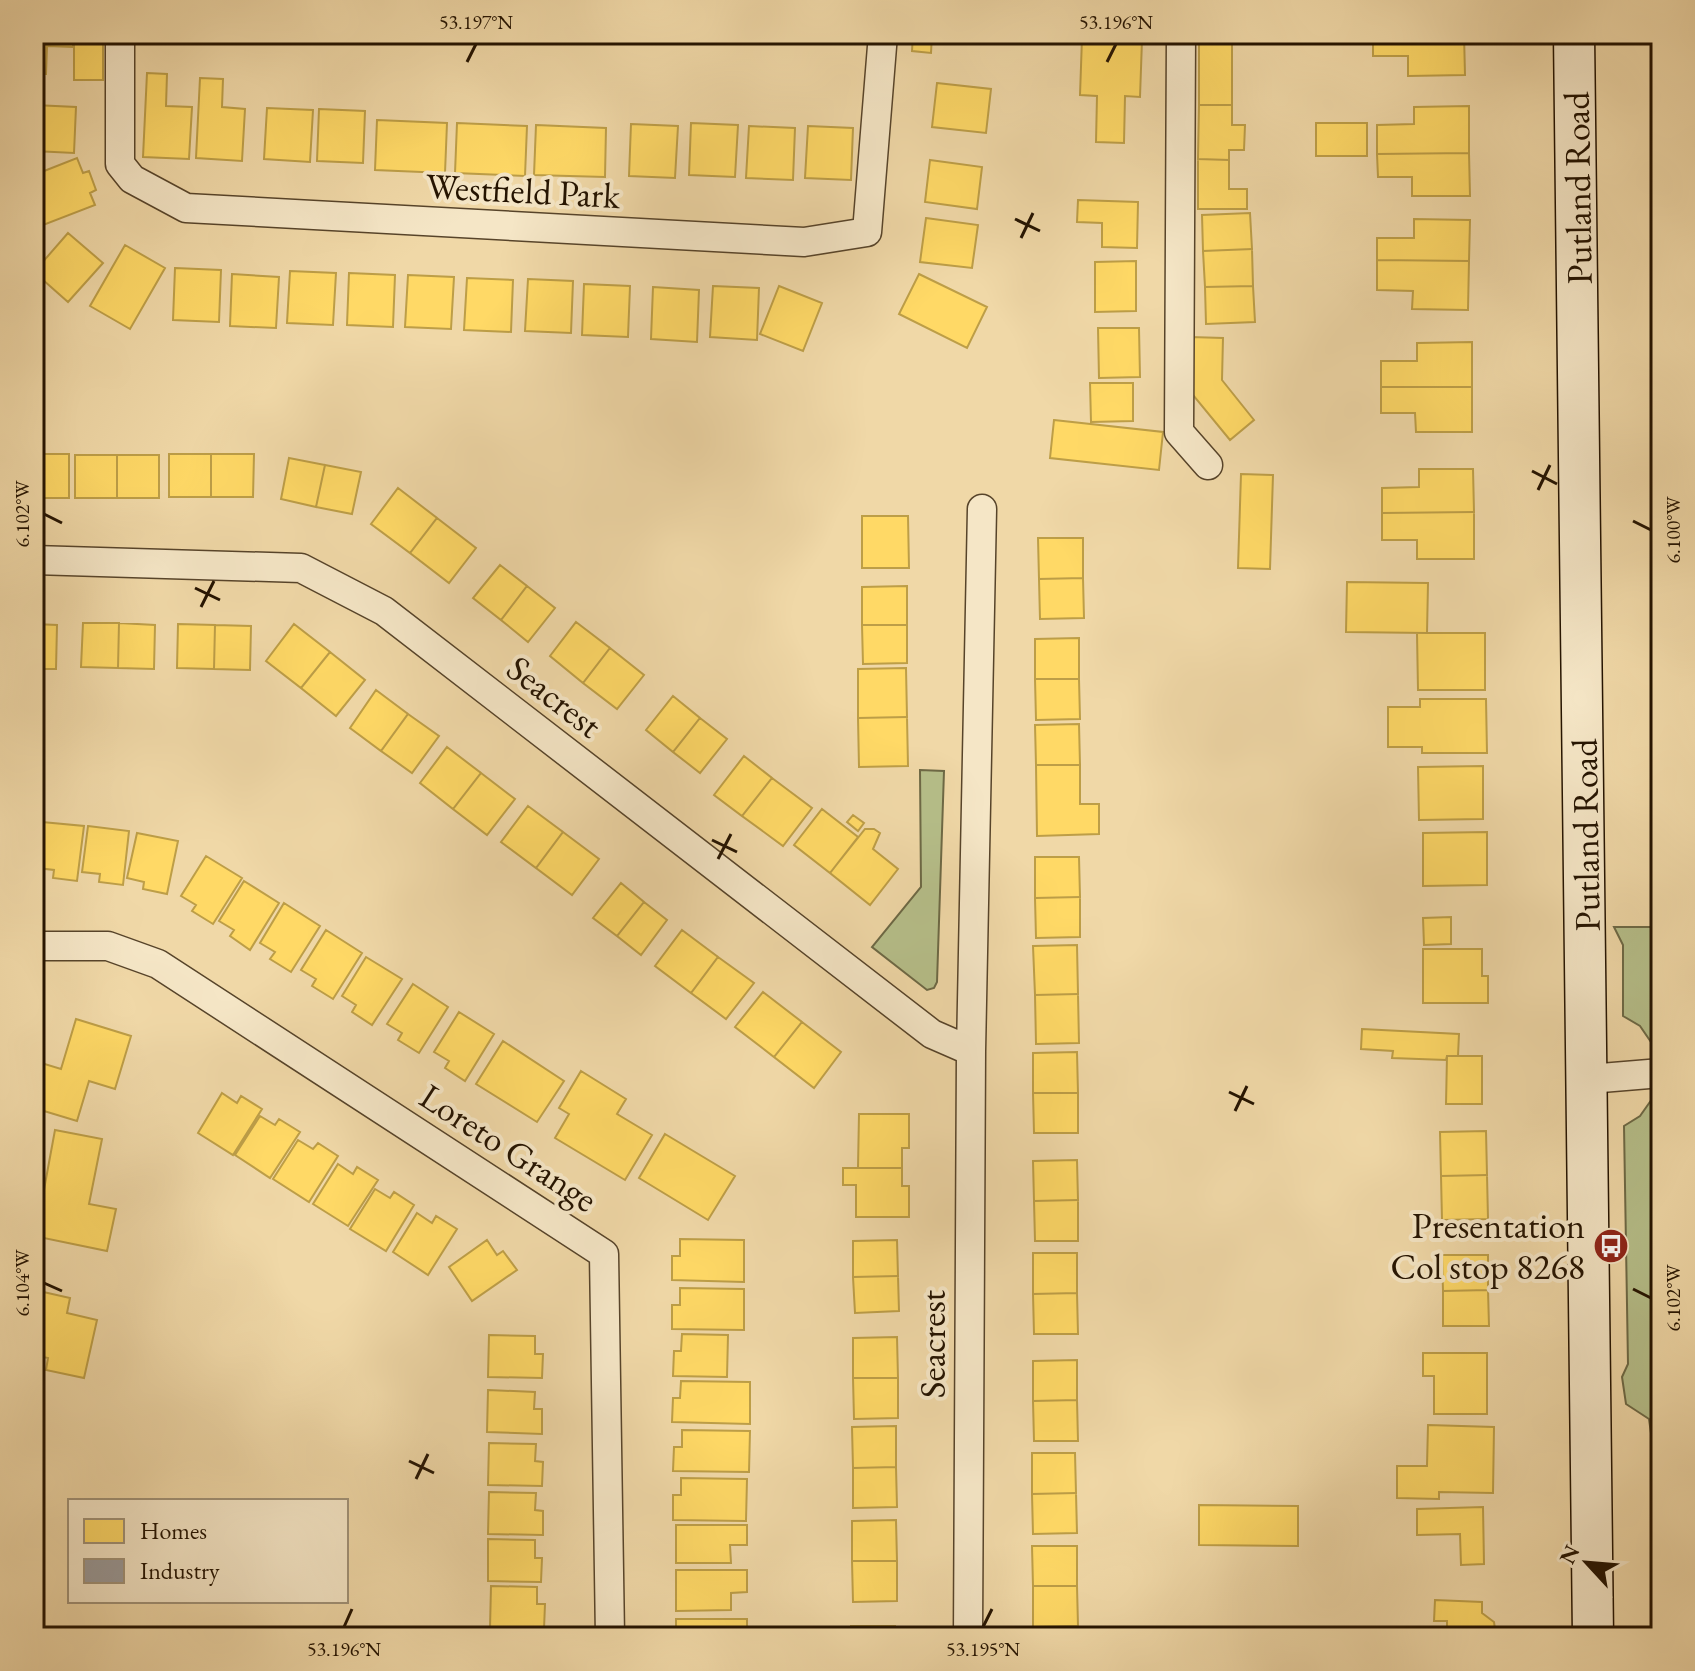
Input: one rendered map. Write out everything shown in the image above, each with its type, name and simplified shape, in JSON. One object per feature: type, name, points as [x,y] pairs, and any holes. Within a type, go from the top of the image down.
[{"type":"main road","name":"Putland Road","points":[[1574,34],[1589,1079],[1593,1637]]},
{"type":"street","name":"Westfield Park","points":[[120,34],[120,164],[132,179],[186,208],[804,242],[867,232],[883,34]]},
{"type":"street","points":[[1181,34],[1179,432],[1208,465]]},
{"type":"street","name":"Seacrest","points":[[968,1637],[971,1051],[982,509]]},
{"type":"street","name":"Seacrest","points":[[34,560],[301,568],[384,611],[932,1034],[971,1051]]},
{"type":"street","name":"Loreto Grange","points":[[34,946],[88,943],[108,946],[158,964],[604,1254],[610,1637]]},
{"type":"street","points":[[1589,1079],[1661,1073]]},
{"type":"green space","points":[[920,770],[944,771],[937,982],[934,988],[927,990],[872,947],[921,887]]},
{"type":"green space","points":[[1614,927],[1661,927],[1661,1045],[1653,1045],[1640,1026],[1623,1016],[1623,945]]},
{"type":"green space","points":[[1652,1099],[1661,1100],[1661,1440],[1652,1440],[1649,1419],[1626,1404],[1622,1377],[1628,1364],[1624,1126],[1640,1116]]},
{"type":"green space","points":[[1661,1523],[1661,1637],[1652,1637],[1652,1524]]},
{"type":"building: Homes","points":[[34,34],[74,34],[73,47],[47,46],[46,74],[34,74]]},
{"type":"building: Homes","points":[[74,34],[103,34],[103,80],[74,80]]},
{"type":"building: Homes","points":[[913,34],[932,34],[931,53],[912,51]]},
{"type":"building: Homes","points":[[966,34],[1056,34],[1056,41]]},
{"type":"building: Homes","points":[[1199,34],[1232,34],[1232,105],[1199,105]]},
{"type":"building: Homes","points":[[1373,34],[1464,34],[1465,75],[1408,76],[1408,56],[1373,56]]},
{"type":"building: Homes","points":[[1082,38],[1142,40],[1140,97],[1125,96],[1124,143],[1096,142],[1097,96],[1080,95]]},
{"type":"building: Homes","points":[[147,73],[167,74],[166,106],[192,107],[189,159],[143,157]]},
{"type":"building: Homes","points":[[200,78],[223,79],[222,107],[245,109],[242,161],[196,158]]},
{"type":"building: Homes","points":[[937,83],[991,89],[986,133],[932,127]]},
{"type":"building: Homes","points":[[34,105],[76,107],[74,153],[34,151]]},
{"type":"building: Homes","points":[[1199,105],[1232,105],[1232,125],[1245,125],[1244,150],[1229,150],[1229,160],[1198,159]]},
{"type":"building: Homes","points":[[1469,106],[1469,153],[1377,154],[1377,125],[1414,124],[1414,107]]},
{"type":"building: Homes","points":[[267,108],[313,110],[310,162],[264,159]]},
{"type":"building: Homes","points":[[319,109],[365,111],[363,163],[317,161]]},
{"type":"building: Homes","points":[[377,120],[447,123],[445,173],[375,170]]},
{"type":"building: Homes","points":[[457,123],[527,126],[525,176],[455,173]]},
{"type":"building: Homes","points":[[691,123],[738,125],[735,177],[689,175]]},
{"type":"building: Homes","points":[[1316,123],[1367,123],[1367,156],[1316,156]]},
{"type":"building: Homes","points":[[631,124],[678,126],[675,178],[629,176]]},
{"type":"building: Homes","points":[[536,125],[606,128],[605,177],[534,175]]},
{"type":"building: Homes","points":[[749,126],[795,128],[793,180],[746,178]]},
{"type":"building: Homes","points":[[808,126],[853,128],[851,180],[805,178]]},
{"type":"building: Homes","points":[[1469,153],[1470,196],[1412,196],[1412,177],[1378,177],[1377,154]]},
{"type":"building: Homes","points":[[77,158],[83,173],[89,171],[96,190],[90,193],[95,205],[38,227],[34,216],[37,209],[34,175]]},
{"type":"building: Homes","points":[[1198,159],[1229,160],[1229,189],[1247,189],[1247,209],[1198,209]]},
{"type":"building: Homes","points":[[930,160],[982,167],[977,209],[925,202]]},
{"type":"building: Homes","points":[[1078,200],[1138,202],[1137,248],[1102,247],[1102,223],[1077,222]]},
{"type":"building: Homes","points":[[1250,213],[1252,249],[1203,251],[1202,215]]},
{"type":"building: Homes","points":[[926,218],[978,225],[972,268],[920,262]]},
{"type":"building: Homes","points":[[1414,219],[1470,220],[1469,261],[1377,260],[1377,238],[1414,238]]},
{"type":"building: Homes","points":[[68,233],[103,263],[68,302],[34,272]]},
{"type":"building: Homes","points":[[125,245],[165,268],[130,329],[90,306]]},
{"type":"building: Homes","points":[[1252,249],[1253,286],[1205,287],[1203,251]]},
{"type":"building: Homes","points":[[1377,260],[1469,261],[1468,310],[1412,309],[1413,291],[1377,290]]},
{"type":"building: Homes","points":[[1136,261],[1136,311],[1095,312],[1095,262]]},
{"type":"building: Homes","points":[[175,268],[221,270],[219,322],[173,320]]},
{"type":"building: Homes","points":[[290,271],[336,273],[333,325],[287,323]]},
{"type":"building: Homes","points":[[349,273],[395,275],[393,327],[347,325]]},
{"type":"building: Homes","points":[[232,274],[279,277],[276,328],[230,326]]},
{"type":"building: Homes","points":[[919,274],[987,307],[967,348],[899,314]]},
{"type":"building: Homes","points":[[408,275],[454,277],[451,329],[405,327]]},
{"type":"building: Homes","points":[[467,278],[513,280],[511,332],[464,330]]},
{"type":"building: Homes","points":[[528,279],[573,281],[571,333],[525,331]]},
{"type":"building: Homes","points":[[584,284],[630,286],[628,337],[582,335]]},
{"type":"building: Homes","points":[[713,286],[759,288],[757,340],[710,337]]},
{"type":"building: Homes","points":[[779,286],[822,303],[803,351],[760,334]]},
{"type":"building: Homes","points":[[1253,286],[1255,322],[1206,324],[1205,287]]},
{"type":"building: Homes","points":[[653,287],[699,290],[697,342],[651,339]]},
{"type":"building: Homes","points":[[1098,328],[1139,328],[1140,377],[1099,378]]},
{"type":"building: Homes","points":[[1190,337],[1223,338],[1222,380],[1254,420],[1230,440],[1188,389]]},
{"type":"building: Homes","points":[[1472,342],[1472,387],[1381,387],[1381,361],[1417,361],[1417,343]]},
{"type":"building: Homes","points":[[1090,383],[1133,383],[1133,421],[1091,422]]},
{"type":"building: Homes","points":[[1381,387],[1472,387],[1472,432],[1416,432],[1415,413],[1381,413]]},
{"type":"building: Homes","points":[[1054,420],[1163,432],[1159,470],[1050,458]]},
{"type":"building: Homes","points":[[34,454],[69,454],[69,498],[34,498]]},
{"type":"building: Homes","points":[[169,454],[211,454],[211,497],[169,497]]},
{"type":"building: Homes","points":[[211,454],[254,454],[253,497],[211,497]]},
{"type":"building: Homes","points":[[75,455],[117,455],[117,498],[75,498]]},
{"type":"building: Homes","points":[[117,455],[159,455],[159,498],[117,498]]},
{"type":"building: Homes","points":[[289,458],[325,465],[316,507],[281,499]]},
{"type":"building: Homes","points":[[325,465],[361,472],[352,514],[316,507]]},
{"type":"building: Homes","points":[[1419,469],[1473,469],[1474,512],[1382,513],[1382,488],[1419,487]]},
{"type":"building: Homes","points":[[1241,474],[1273,475],[1270,569],[1238,568]]},
{"type":"building: Homes","points":[[398,488],[437,518],[410,553],[371,524]]},
{"type":"building: Homes","points":[[1474,512],[1474,559],[1417,559],[1417,540],[1382,540],[1382,513]]},
{"type":"building: Homes","points":[[862,516],[908,516],[909,568],[862,568]]},
{"type":"building: Homes","points":[[437,518],[476,548],[449,583],[410,553]]},
{"type":"building: Homes","points":[[1038,538],[1083,538],[1083,578],[1039,579]]},
{"type":"building: Homes","points":[[500,565],[527,586],[501,620],[473,598]]},
{"type":"building: Homes","points":[[1083,578],[1084,618],[1040,619],[1039,579]]},
{"type":"building: Homes","points":[[1347,582],[1428,583],[1427,633],[1346,632]]},
{"type":"building: Homes","points":[[527,586],[555,608],[528,642],[501,620]]},
{"type":"building: Homes","points":[[907,586],[907,625],[862,625],[862,587]]},
{"type":"building: Homes","points":[[576,622],[610,648],[583,683],[550,656]]},
{"type":"building: Homes","points":[[83,623],[119,623],[118,668],[81,667]]},
{"type":"building: Homes","points":[[119,623],[155,625],[154,669],[118,668]]},
{"type":"building: Homes","points":[[34,624],[57,625],[56,669],[34,669]]},
{"type":"building: Homes","points":[[178,624],[215,625],[214,669],[177,668]]},
{"type":"building: Homes","points":[[294,624],[330,652],[301,688],[266,661]]},
{"type":"building: Homes","points":[[215,625],[251,626],[250,670],[214,669]]},
{"type":"building: Homes","points":[[862,625],[907,625],[907,663],[863,664]]},
{"type":"building: Homes","points":[[1417,633],[1485,633],[1485,690],[1418,690]]},
{"type":"building: Homes","points":[[1079,638],[1079,679],[1035,679],[1035,639]]},
{"type":"building: Homes","points":[[610,648],[644,675],[617,709],[583,683]]},
{"type":"building: Homes","points":[[330,652],[365,680],[336,716],[301,688]]},
{"type":"building: Homes","points":[[906,668],[907,717],[858,718],[858,669]]},
{"type":"building: Homes","points":[[1035,679],[1079,679],[1080,719],[1036,720]]},
{"type":"building: Homes","points":[[376,690],[408,714],[381,751],[350,728]]},
{"type":"building: Homes","points":[[673,696],[700,718],[673,752],[646,730]]},
{"type":"building: Homes","points":[[1420,699],[1486,699],[1487,753],[1422,753],[1422,747],[1388,747],[1388,707],[1420,707]]},
{"type":"building: Homes","points":[[408,714],[439,736],[412,773],[381,751]]},
{"type":"building: Homes","points":[[907,717],[908,766],[859,767],[858,718]]},
{"type":"building: Homes","points":[[700,718],[727,739],[700,773],[673,752]]},
{"type":"building: Homes","points":[[1079,724],[1080,765],[1036,765],[1035,725]]},
{"type":"building: Homes","points":[[447,747],[481,773],[453,809],[420,783]]},
{"type":"building: Homes","points":[[744,756],[772,778],[742,816],[714,795]]},
{"type":"building: Homes","points":[[1036,765],[1080,765],[1080,804],[1099,804],[1099,834],[1037,836]]},
{"type":"building: Homes","points":[[1483,766],[1483,819],[1419,820],[1418,767]]},
{"type":"building: Homes","points":[[481,773],[515,799],[487,835],[453,809]]},
{"type":"building: Homes","points":[[772,778],[812,808],[783,846],[742,816]]},
{"type":"building: Homes","points":[[528,806],[563,832],[536,868],[501,842]]},
{"type":"building: Homes","points":[[822,809],[858,837],[830,873],[794,845]]},
{"type":"building: Homes","points":[[853,815],[864,823],[858,831],[847,822]]},
{"type":"building: Homes","points":[[42,822],[84,826],[77,881],[53,878],[54,870],[37,868]]},
{"type":"building: Homes","points":[[88,826],[129,831],[123,885],[99,882],[100,874],[82,872]]},
{"type":"building: Homes","points":[[865,829],[880,833],[873,849],[898,869],[870,905],[830,873]]},
{"type":"building: Homes","points":[[563,832],[599,859],[572,895],[536,868]]},
{"type":"building: Homes","points":[[1487,832],[1487,885],[1423,886],[1423,833]]},
{"type":"building: Homes","points":[[137,833],[178,841],[167,894],[143,889],[144,882],[127,878]]},
{"type":"building: Homes","points":[[206,856],[242,878],[213,924],[192,911],[196,905],[181,896]]},
{"type":"building: Homes","points":[[1035,857],[1079,857],[1080,897],[1035,898]]},
{"type":"building: Homes","points":[[244,881],[279,903],[250,950],[230,936],[234,930],[219,921]]},
{"type":"building: Homes","points":[[621,883],[644,902],[617,936],[593,918]]},
{"type":"building: Homes","points":[[1080,897],[1080,937],[1036,938],[1035,898]]},
{"type":"building: Homes","points":[[644,902],[667,920],[641,955],[617,936]]},
{"type":"building: Homes","points":[[284,903],[320,926],[291,972],[270,959],[275,952],[260,943]]},
{"type":"building: Homes","points":[[1451,917],[1451,944],[1424,945],[1423,918]]},
{"type":"building: Homes","points":[[326,930],[362,953],[333,999],[312,986],[316,979],[301,970]]},
{"type":"building: Homes","points":[[682,930],[718,957],[691,993],[655,966]]},
{"type":"building: Homes","points":[[1077,945],[1078,994],[1035,995],[1033,946]]},
{"type":"building: Homes","points":[[1423,949],[1482,949],[1482,976],[1488,976],[1488,1003],[1423,1003]]},
{"type":"building: Homes","points":[[366,957],[402,979],[372,1025],[352,1012],[356,1005],[342,996]]},
{"type":"building: Homes","points":[[718,957],[754,983],[726,1019],[691,993]]},
{"type":"building: Homes","points":[[413,984],[448,1007],[419,1053],[398,1040],[402,1033],[387,1024]]},
{"type":"building: Homes","points":[[763,992],[802,1022],[774,1057],[735,1027]]},
{"type":"building: Homes","points":[[1078,994],[1079,1043],[1036,1044],[1035,995]]},
{"type":"building: Homes","points":[[459,1012],[494,1034],[465,1081],[445,1068],[449,1061],[434,1052]]},
{"type":"building: Homes","points":[[76,1019],[131,1036],[115,1089],[89,1081],[77,1121],[34,1108],[35,1061],[61,1069]]},
{"type":"building: Homes","points":[[802,1022],[841,1052],[814,1088],[774,1057]]},
{"type":"building: Homes","points":[[1362,1029],[1459,1034],[1458,1056],[1447,1056],[1446,1060],[1392,1058],[1393,1051],[1361,1049]]},
{"type":"building: Homes","points":[[503,1041],[564,1081],[537,1122],[476,1084]]},
{"type":"building: Homes","points":[[1077,1052],[1078,1093],[1033,1093],[1033,1053]]},
{"type":"building: Homes","points":[[1447,1056],[1482,1056],[1482,1104],[1446,1104]]},
{"type":"building: Homes","points":[[581,1071],[626,1099],[617,1114],[652,1135],[625,1180],[555,1138],[569,1114],[559,1108]]},
{"type":"building: Homes","points":[[222,1093],[237,1103],[241,1096],[262,1109],[233,1155],[198,1133]]},
{"type":"building: Homes","points":[[1033,1093],[1078,1093],[1078,1133],[1034,1133]]},
{"type":"building: Homes","points":[[859,1114],[909,1114],[909,1148],[902,1148],[902,1168],[858,1168]]},
{"type":"building: Homes","points":[[260,1116],[275,1125],[279,1119],[300,1132],[270,1178],[235,1155]]},
{"type":"building: Homes","points":[[55,1130],[102,1139],[89,1204],[116,1209],[107,1251],[34,1236],[34,1193],[43,1195]]},
{"type":"building: Homes","points":[[1486,1131],[1487,1175],[1441,1176],[1440,1132]]},
{"type":"building: Homes","points":[[665,1134],[735,1176],[708,1220],[639,1178]]},
{"type":"building: Homes","points":[[298,1140],[313,1149],[318,1143],[338,1156],[309,1202],[273,1179]]},
{"type":"building: Homes","points":[[1077,1160],[1078,1200],[1034,1201],[1033,1161]]},
{"type":"building: Homes","points":[[338,1164],[353,1174],[357,1167],[378,1180],[348,1226],[313,1204]]},
{"type":"building: Homes","points":[[843,1168],[902,1168],[902,1186],[909,1186],[909,1217],[856,1217],[856,1185],[843,1185]]},
{"type":"building: Homes","points":[[1487,1175],[1488,1219],[1442,1220],[1441,1176]]},
{"type":"building: Homes","points":[[375,1189],[390,1198],[394,1192],[414,1205],[386,1251],[350,1229]]},
{"type":"building: Homes","points":[[1078,1200],[1078,1241],[1035,1241],[1034,1201]]},
{"type":"building: Homes","points":[[417,1213],[432,1223],[436,1216],[457,1229],[428,1275],[393,1252]]},
{"type":"building: Homes","points":[[680,1239],[744,1240],[744,1282],[672,1280],[672,1256],[680,1256]]},
{"type":"building: Homes","points":[[487,1240],[497,1255],[503,1251],[517,1270],[472,1301],[449,1267]]},
{"type":"building: Homes","points":[[897,1240],[898,1276],[853,1277],[853,1241]]},
{"type":"building: Homes","points":[[1033,1253],[1077,1253],[1077,1293],[1033,1294]]},
{"type":"building: Homes","points":[[1442,1255],[1488,1255],[1488,1290],[1443,1291]]},
{"type":"building: Homes","points":[[898,1276],[899,1311],[855,1313],[853,1277]]},
{"type":"building: Homes","points":[[680,1288],[744,1289],[744,1330],[672,1329],[672,1305],[680,1305]]},
{"type":"building: Homes","points":[[1488,1290],[1489,1326],[1443,1326],[1443,1291]]},
{"type":"building: Homes","points":[[39,1291],[70,1298],[67,1313],[97,1320],[84,1378],[46,1370],[48,1358],[34,1355],[34,1312]]},
{"type":"building: Homes","points":[[1077,1293],[1078,1334],[1034,1334],[1033,1294]]},
{"type":"building: Homes","points":[[682,1334],[728,1335],[727,1377],[673,1376],[674,1351],[681,1351]]},
{"type":"building: Homes","points":[[489,1335],[535,1336],[535,1354],[543,1354],[542,1378],[488,1377]]},
{"type":"building: Homes","points":[[897,1337],[898,1378],[853,1378],[853,1338]]},
{"type":"building: Homes","points":[[1423,1353],[1487,1353],[1487,1414],[1434,1414],[1434,1376],[1423,1376]]},
{"type":"building: Homes","points":[[1077,1360],[1077,1400],[1033,1401],[1033,1361]]},
{"type":"building: Homes","points":[[853,1378],[898,1378],[898,1418],[854,1419]]},
{"type":"building: Homes","points":[[681,1381],[750,1382],[750,1424],[672,1422],[673,1398],[680,1398]]},
{"type":"building: Homes","points":[[488,1390],[535,1392],[534,1409],[542,1409],[542,1434],[487,1432]]},
{"type":"building: Homes","points":[[1077,1400],[1078,1441],[1034,1441],[1033,1401]]},
{"type":"building: Homes","points":[[1428,1425],[1494,1427],[1493,1493],[1439,1492],[1439,1499],[1397,1498],[1397,1466],[1427,1466]]},
{"type":"building: Homes","points":[[896,1426],[896,1467],[853,1468],[852,1427]]},
{"type":"building: Homes","points":[[682,1430],[750,1431],[749,1472],[673,1471],[674,1447],[682,1447]]},
{"type":"building: Homes","points":[[489,1443],[536,1444],[535,1461],[543,1462],[542,1486],[488,1485]]},
{"type":"building: Homes","points":[[1032,1453],[1075,1453],[1076,1493],[1032,1494]]},
{"type":"building: Homes","points":[[896,1467],[897,1507],[853,1508],[853,1468]]},
{"type":"building: Homes","points":[[681,1478],[747,1479],[746,1521],[673,1520],[673,1495],[681,1495]]},
{"type":"building: Homes","points":[[489,1492],[536,1493],[535,1510],[543,1511],[543,1535],[488,1534]]},
{"type":"building: Homes","points":[[1076,1493],[1077,1533],[1033,1534],[1032,1494]]},
{"type":"building: Homes","points":[[1199,1505],[1298,1506],[1298,1546],[1199,1545]]},
{"type":"building: Homes","points":[[1483,1507],[1484,1564],[1461,1565],[1460,1534],[1417,1535],[1417,1509]]},
{"type":"building: Homes","points":[[896,1520],[897,1561],[852,1561],[852,1521]]},
{"type":"building: Homes","points":[[676,1525],[747,1525],[747,1545],[730,1545],[731,1563],[676,1563]]},
{"type":"building: Homes","points":[[488,1539],[535,1540],[535,1558],[542,1558],[541,1582],[488,1581]]},
{"type":"building: Homes","points":[[1032,1546],[1077,1546],[1077,1586],[1033,1586]]},
{"type":"building: Homes","points":[[852,1561],[897,1561],[897,1601],[853,1602]]},
{"type":"building: Homes","points":[[676,1570],[747,1570],[747,1592],[731,1593],[731,1610],[676,1611]]},
{"type":"building: Homes","points":[[491,1586],[537,1587],[537,1604],[545,1604],[544,1629],[490,1628]]},
{"type":"building: Homes","points":[[1033,1586],[1077,1586],[1078,1626],[1033,1627]]},
{"type":"building: Homes","points":[[1435,1600],[1482,1602],[1482,1613],[1494,1622],[1495,1629],[1490,1637],[1438,1637],[1438,1631],[1447,1632],[1447,1621],[1434,1621]]},
{"type":"building: Homes","points":[[676,1619],[747,1619],[747,1637],[676,1637]]},
{"type":"building: Homes","points":[[851,1626],[895,1626],[895,1637],[851,1637]]},
{"type":"building: Homes","points":[[491,1633],[538,1634],[538,1637],[491,1637]]},
{"type":"building: Industry","points":[[34,152],[44,153],[42,172],[34,175]]},
{"type":"place","name":"Presentation Col stop 8268","points":[[1611,1246]]}]
